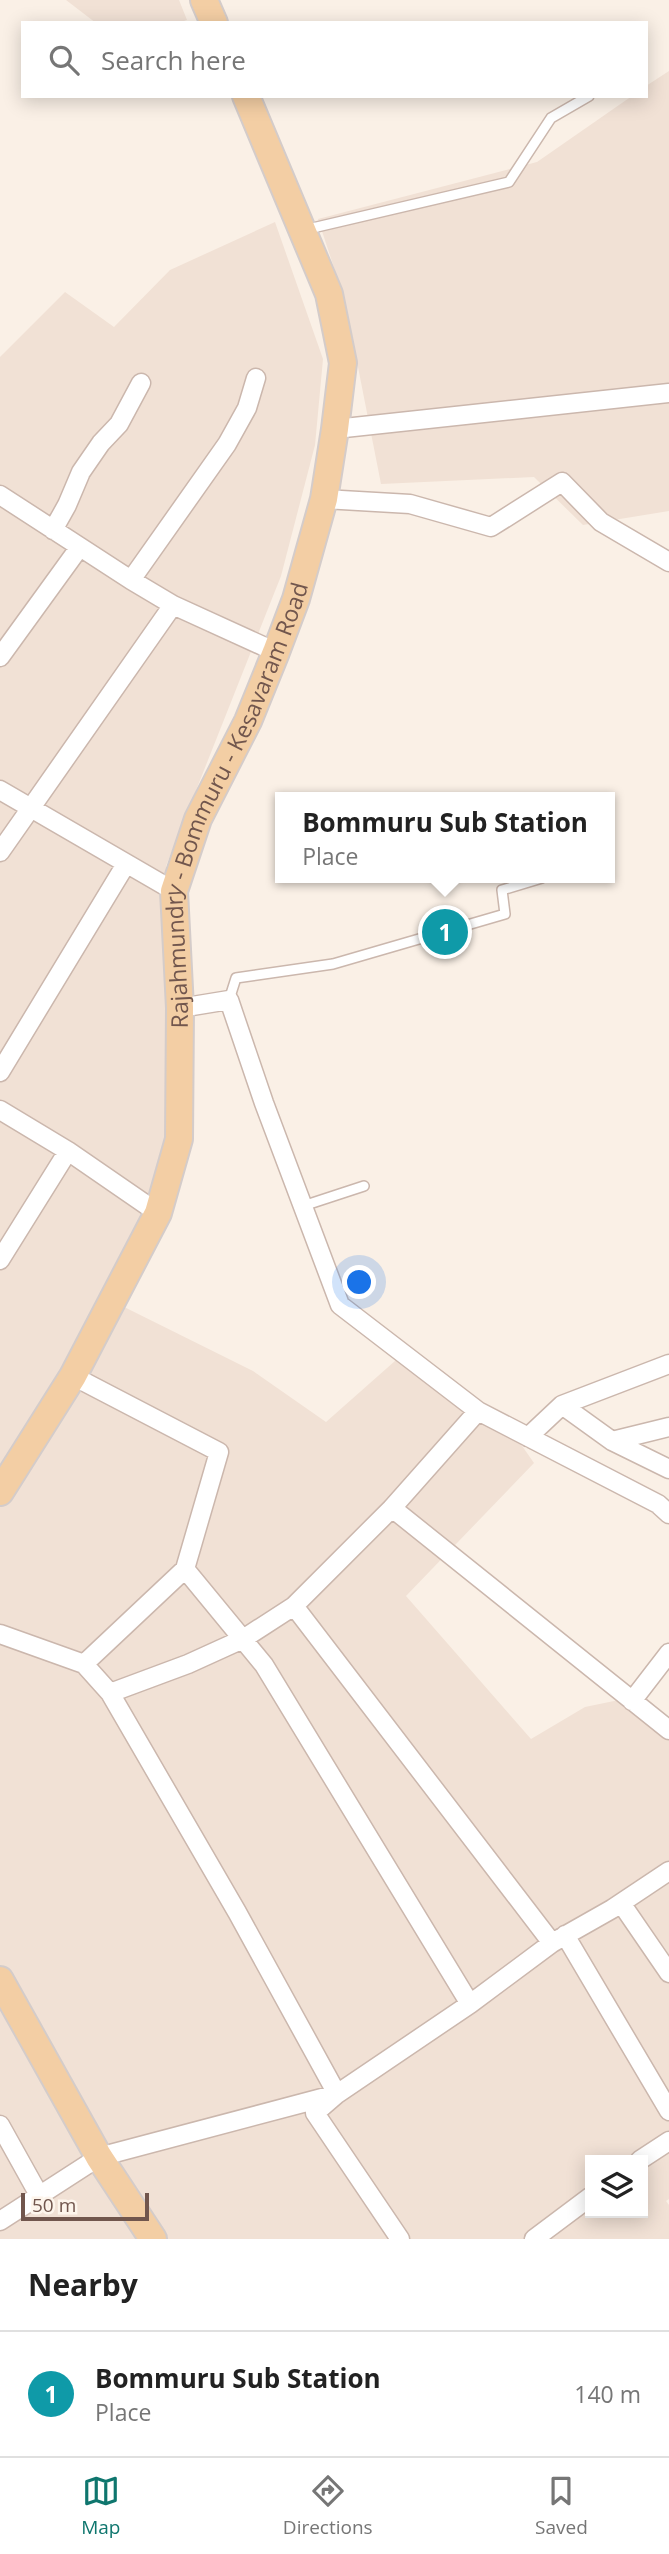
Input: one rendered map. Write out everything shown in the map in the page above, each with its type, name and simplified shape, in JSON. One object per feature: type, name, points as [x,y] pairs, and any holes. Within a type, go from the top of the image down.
[{"type":"main road","name":"Rajahmundry - Bommuru - Kesavaram Road","points":[[3,1479],[73,1376],[158,1213],[179,1139],[180,1008],[174,891],[198,819],[247,721],[276,652],[296,599],[324,499],[342,363],[329,294],[247,98]]},
{"type":"main road","points":[[0,1980],[100,2157],[153,2239]]},
{"type":"street","points":[[131,580],[227,444],[247,408],[256,378]]},
{"type":"street","points":[[52,530],[67,505],[81,472],[101,443],[119,424],[141,383]]},
{"type":"street","points":[[335,429],[669,393]]},
{"type":"street","points":[[324,499],[410,504],[491,527],[562,482],[601,522],[669,562]]},
{"type":"street","points":[[0,495],[79,548],[173,605],[276,652]]},
{"type":"street","points":[[0,657],[79,548]]},
{"type":"street","points":[[0,852],[173,605]]},
{"type":"street","points":[[0,790],[174,891]]},
{"type":"street","points":[[0,1072],[126,864]]},
{"type":"street","points":[[180,1008],[229,1000],[340,1305],[478,1411],[658,1504],[669,1514]]},
{"type":"street","points":[[0,1110],[68,1151],[158,1213]]},
{"type":"street","points":[[0,1260],[68,1151]]},
{"type":"street","points":[[528,1437],[562,1405],[669,1364]]},
{"type":"street","points":[[73,1376],[219,1452],[185,1569],[84,1664]]},
{"type":"street","points":[[562,1405],[612,1441],[669,1469]]},
{"type":"street","points":[[110,1693],[188,1664],[243,1639],[294,1606],[392,1508],[478,1411]]},
{"type":"street","points":[[612,1441],[669,1427]]},
{"type":"street","points":[[392,1508],[669,1730]]},
{"type":"street","points":[[185,1569],[264,1665],[470,2004]]},
{"type":"street","points":[[294,1606],[559,1939],[669,2111]]},
{"type":"street","points":[[0,1634],[84,1664],[110,1693],[237,1912],[337,2094]]},
{"type":"street","points":[[632,1701],[669,1653]]},
{"type":"street","points":[[400,2239],[315,2113],[337,2094],[470,2004],[559,1939],[669,1871]]},
{"type":"street","points":[[621,1903],[669,1973]]},
{"type":"street","points":[[0,2221],[100,2157],[337,2094]]},
{"type":"street","points":[[0,2125],[39,2195]]},
{"type":"street","points":[[648,2155],[669,2141]]},
{"type":"street","points":[[534,2239],[585,2201]]},
{"type":"lane","points":[[302,230],[509,182],[551,118],[586,98]]},
{"type":"lane","points":[[229,1000],[236,978],[334,964],[505,914],[502,890],[525,883]]},
{"type":"lane","points":[[303,1206],[364,1186]]},
{"type":"shaded area","points":[[66,0],[179,0],[187,20],[184,21],[93,21]]},
{"type":"shaded area","points":[[669,71],[669,511],[583,525],[534,477],[381,484],[345,301],[318,219],[537,162],[629,98],[648,98],[648,85]]},
{"type":"shaded area","points":[[275,222],[323,359],[315,445],[281,576],[166,866],[166,1143],[154,1203],[102,1296],[253,1371],[326,1422],[404,1353],[443,1371],[506,1423],[534,1463],[406,1596],[531,1739],[585,1707],[643,1695],[669,1718],[669,2199],[666,2201],[669,2205],[669,2239],[0,2239],[0,357],[65,292],[114,327],[170,270]]},
{"type":"place","name":"Bommuru Sub Station","points":[[445,932]]}]
